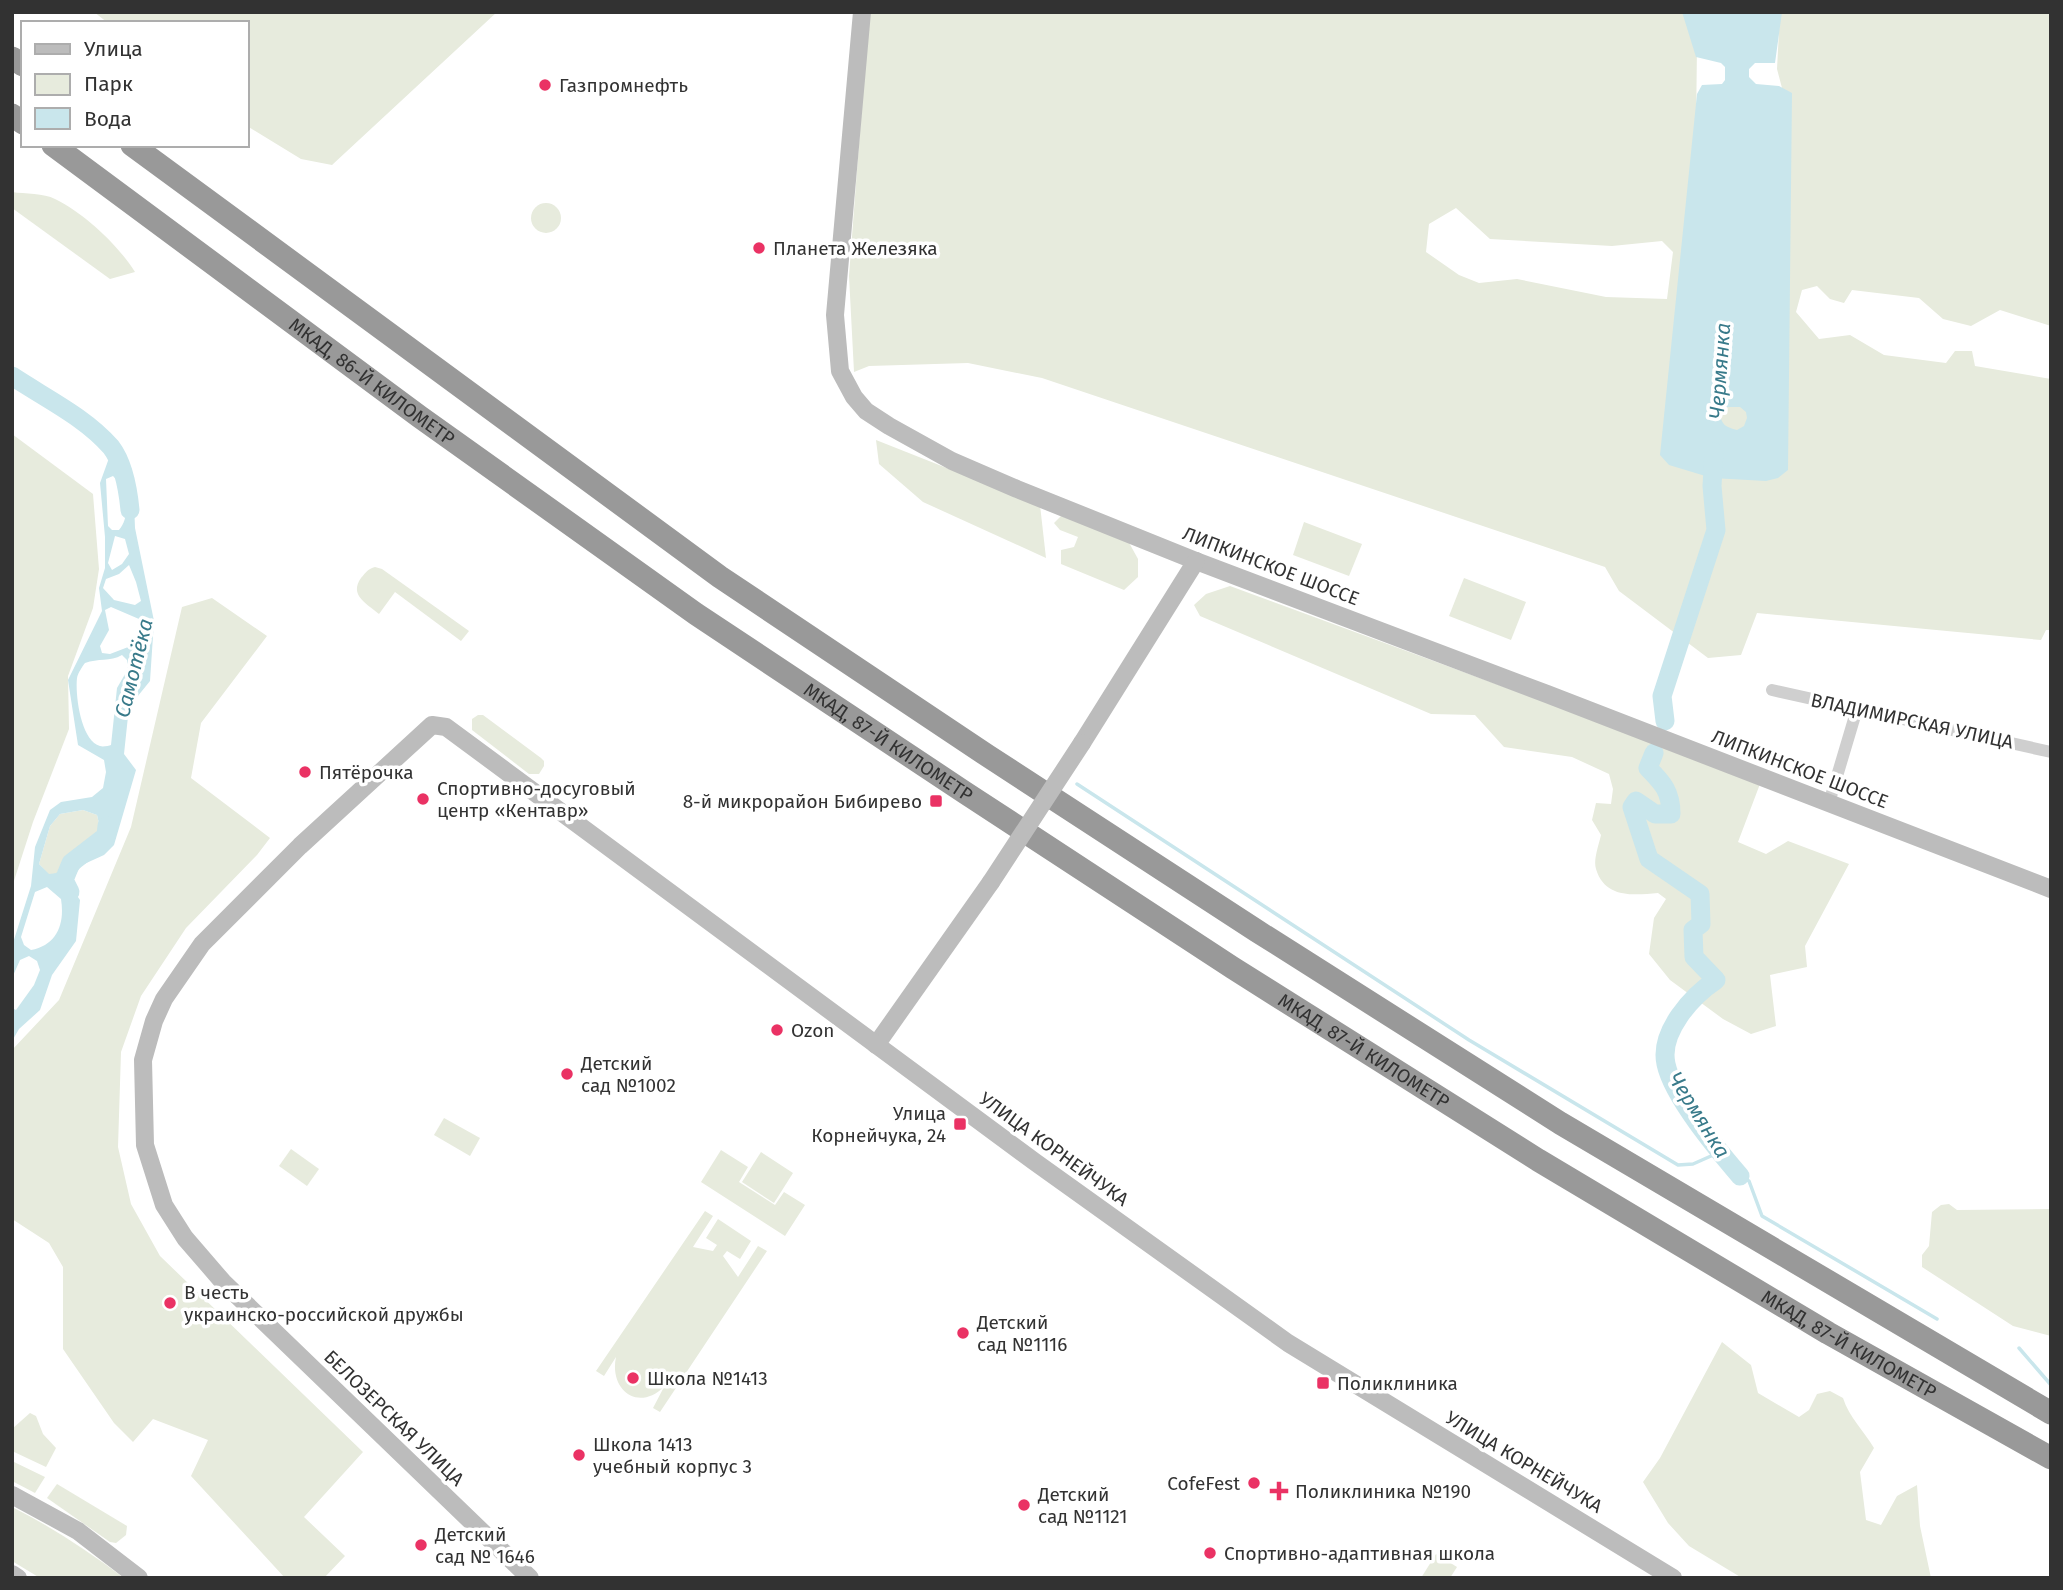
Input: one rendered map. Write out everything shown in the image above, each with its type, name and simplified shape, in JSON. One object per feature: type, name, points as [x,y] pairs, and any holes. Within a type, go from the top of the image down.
[{"type":"highway","name":"МКАД, 86-Й КИЛОМЕТР","points":[[56,147],[420,416],[696,614]]},
{"type":"highway","points":[[135,147],[720,577],[1245,923],[1537,1108],[2051,1413]]},
{"type":"highway","name":"МКАД, 87-Й КИЛОМЕТР","points":[[696,614],[1233,968],[1538,1160],[1828,1334],[2051,1458]]},
{"type":"street","name":"ЛИПКИНСКОЕ ШОССЕ","points":[[862,12],[835,314],[836,354],[843,381],[853,397],[876,417],[953,461],[1196,561],[2051,889]]},
{"type":"street","points":[[876,1045],[991,882],[1196,561]]},
{"type":"street","name":"ВЛАДИМИРСКАЯ УЛИЦА","points":[[1772,690],[2051,752]]},
{"type":"street","points":[[1829,803],[1857,709]]},
{"type":"street","name":"УЛИЦА КОРНЕЙЧУКА","points":[[432,725],[446,727],[876,1045],[1288,1343],[1673,1578]]},
{"type":"street","name":"БЕЛОЗЕРСКАЯ УЛИЦА","points":[[432,725],[300,846],[202,944],[164,999],[154,1021],[143,1060],[145,1145],[164,1205],[185,1238],[223,1282],[530,1578]]},
{"type":"street","points":[[12,1494],[78,1531],[139,1578]]},
{"type":"street","points":[[12,1574],[18,1578]]},
{"type":"green space","points":[[94,12],[497,12],[332,165],[301,159],[248,127],[248,21],[105,21]]},
{"type":"green space","points":[[869,12],[1687,12],[1697,45],[1696,130],[1675,372],[1766,476],[1782,88],[1777,69],[1780,12],[2051,12],[2051,326],[2000,310],[1971,326],[1943,319],[1919,298],[1852,290],[1844,303],[1830,299],[1817,286],[1802,290],[1796,312],[1819,339],[1850,335],[1884,355],[1946,363],[1955,351],[1972,351],[1975,366],[2051,379],[2051,630],[2046,630],[2041,640],[1757,613],[1741,655],[1708,658],[1619,591],[1605,567],[1042,378],[968,363],[869,366],[854,372],[849,276]],"holes":[[[1456,208],[1490,239],[1612,246],[1662,241],[1673,252],[1667,299],[1606,297],[1517,279],[1479,283],[1459,275],[1426,252],[1429,224]]]},
{"type":"green space","points":[[12,192],[45,196],[66,205],[99,231],[135,272],[110,279],[12,208]]},
{"type":"green space","points":[[546,203],[557,207],[561,218],[557,229],[546,233],[535,229],[531,218],[535,207]]},
{"type":"green space","points":[[1721,403],[1748,404],[1751,425],[1728,437],[1715,420]]},
{"type":"green space","points":[[12,434],[93,494],[99,569],[93,608],[68,676],[69,729],[33,822],[12,887]]},
{"type":"green space","points":[[876,440],[1040,505],[1046,558],[923,502],[879,464]]},
{"type":"green space","points":[[1061,516],[1127,539],[1138,559],[1138,577],[1124,590],[1061,564],[1061,550],[1074,547],[1078,537],[1060,530],[1054,523]]},
{"type":"green space","points":[[1304,522],[1362,544],[1349,576],[1293,555]]},
{"type":"green space","points":[[375,567],[382,569],[469,631],[461,641],[395,592],[379,614],[364,602],[357,589],[361,578]]},
{"type":"green space","points":[[1464,578],[1526,602],[1511,640],[1449,616]]},
{"type":"green space","points":[[1230,586],[1659,744],[1760,784],[1738,842],[1766,854],[1788,841],[1849,864],[1805,946],[1807,967],[1770,975],[1776,1026],[1751,1034],[1723,1019],[1670,980],[1649,954],[1654,918],[1666,899],[1658,893],[1630,894],[1613,890],[1600,879],[1595,865],[1601,835],[1592,820],[1596,803],[1611,804],[1613,789],[1609,774],[1572,757],[1504,747],[1475,715],[1431,714],[1200,616],[1194,605],[1206,594]]},
{"type":"green space","points":[[212,598],[267,636],[201,723],[191,778],[270,838],[186,928],[141,996],[121,1052],[118,1147],[131,1204],[160,1256],[363,1452],[304,1517],[345,1556],[324,1578],[285,1578],[191,1476],[208,1440],[153,1419],[133,1442],[114,1423],[63,1349],[63,1267],[49,1243],[12,1219],[12,1050],[59,1000],[131,827],[182,607]]},
{"type":"green space","points":[[483,715],[541,758],[544,766],[539,774],[529,774],[472,730],[472,719]]},
{"type":"green space","points":[[83,810],[97,815],[101,832],[80,861],[66,870],[49,875],[39,864],[50,826],[60,814]]},
{"type":"green space","points":[[444,1118],[480,1138],[470,1156],[434,1135]]},
{"type":"green space","points":[[291,1149],[319,1169],[307,1186],[279,1166]]},
{"type":"green space","points":[[721,1150],[748,1167],[739,1182],[775,1205],[784,1192],[805,1205],[785,1236],[701,1182]]},
{"type":"green space","points":[[761,1152],[793,1173],[774,1203],[742,1182]]},
{"type":"green space","points":[[1949,1204],[1957,1210],[2051,1209],[2051,1336],[2013,1326],[1922,1267],[1922,1255],[1929,1246],[1932,1212],[1941,1205]]},
{"type":"green space","points":[[705,1211],[713,1216],[693,1247],[713,1251],[717,1245],[706,1238],[718,1219],[751,1241],[740,1259],[727,1251],[723,1256],[738,1277],[758,1246],[767,1251],[660,1412],[653,1408],[664,1387],[645,1398],[628,1394],[617,1379],[616,1357],[604,1376],[596,1371]]},
{"type":"green space","points":[[1722,1342],[1751,1365],[1758,1393],[1799,1417],[1809,1410],[1817,1394],[1830,1391],[1843,1398],[1874,1448],[1860,1472],[1866,1520],[1881,1525],[1897,1496],[1917,1485],[1920,1526],[1931,1578],[1742,1578],[1689,1546],[1668,1523],[1643,1482],[1660,1458]]},
{"type":"green space","points":[[30,1413],[36,1416],[43,1434],[56,1448],[46,1467],[12,1451],[12,1429]]},
{"type":"green space","points":[[12,1461],[45,1477],[35,1493],[12,1481]]},
{"type":"green space","points":[[57,1484],[127,1526],[126,1535],[116,1543],[110,1542],[47,1498]]},
{"type":"green space","points":[[12,1507],[70,1540],[124,1578],[40,1578],[12,1561]]},
{"type":"green space","points":[[1436,1554],[1457,1567],[1450,1578],[1421,1578]]},
{"type":"water","points":[[1682,12],[1782,12],[1775,63],[1755,63],[1749,69],[1749,77],[1756,84],[1779,86],[1792,93],[1788,470],[1778,478],[1766,481],[1712,478],[1669,465],[1660,455],[1697,94],[1702,85],[1722,84],[1725,80],[1725,67],[1721,63],[1696,57]],"holes":[[[1727,407],[1740,407],[1746,412],[1744,426],[1737,430],[1725,425],[1720,413]]]},
{"type":"water","points":[[117,456],[134,502],[135,528],[154,621],[150,681],[129,707],[124,754],[136,770],[114,845],[104,855],[82,865],[72,879],[73,890],[80,900],[76,941],[52,975],[40,1010],[19,1029],[12,1041],[12,1008],[16,1010],[34,985],[40,970],[37,961],[29,956],[20,960],[12,978],[12,946],[31,886],[35,847],[50,810],[61,802],[92,797],[103,788],[106,772],[104,760],[78,745],[68,680],[102,611],[99,588],[105,568],[105,537],[100,483],[109,458]],"holes":[[[113,476],[124,494],[125,517],[119,530],[112,530],[108,526],[106,479]],[[115,536],[125,539],[129,554],[122,564],[112,570],[108,563]],[[129,565],[141,601],[135,605],[114,600],[103,588],[106,579],[119,574]],[[111,607],[139,619],[142,630],[136,644],[110,654],[102,653],[100,646],[109,630],[105,610]],[[122,655],[127,660],[128,669],[117,688],[111,745],[101,746],[93,742],[84,727],[78,706],[77,678],[85,663]],[[83,810],[97,815],[101,832],[80,861],[66,870],[49,874],[39,864],[50,826],[60,814]],[[47,887],[61,899],[62,917],[57,932],[47,943],[31,950],[24,945],[21,937],[35,892]]]},
{"type":"waterway","name":"Самотёка","points":[[12,376],[77,417],[111,447],[127,485],[130,510]]},
{"type":"waterway","name":"Чермянка","points":[[1665,721],[1662,696],[1716,530],[1712,486],[1714,452]]},
{"type":"waterway","name":"Чермянка","points":[[1654,753],[1648,768],[1665,788],[1670,800],[1671,814],[1655,814],[1636,801],[1632,807],[1649,859],[1700,894],[1701,924],[1693,930],[1694,957],[1716,980],[1697,995],[1679,1016],[1667,1040],[1666,1064],[1677,1092],[1740,1176]]},
{"type":"waterway","points":[[1077,784],[1469,1040],[1678,1165],[1693,1164],[1720,1152]]},
{"type":"waterway","name":"Самотёка","points":[[70,892],[64,880],[71,863],[106,836],[107,826]]},
{"type":"waterway","points":[[1740,1176],[1749,1181],[1762,1216],[1937,1319]]},
{"type":"waterway","points":[[2019,1348],[2051,1385]]},
{"type":"place","name":"Газпромнефть","points":[[545,85]]},
{"type":"place","name":"Планета Железяка","points":[[759,248]]},
{"type":"place","name":"Пятёрочка","points":[[305,772]]},
{"type":"place","name":"Спортивно-досуговый центр «Кентавр»","points":[[423,799]]},
{"type":"place","name":"8-й микрорайон Бибирево","points":[[936,801]]},
{"type":"place","name":"Ozon","points":[[777,1030]]},
{"type":"place","name":"Детский сад №1002","points":[[567,1074]]},
{"type":"place","name":"Улица Корнейчука, 24","points":[[960,1124]]},
{"type":"place","name":"В честь украинско-российской дружбы","points":[[170,1303]]},
{"type":"place","name":"Детский сад №1116","points":[[963,1333]]},
{"type":"place","name":"Школа №1413","points":[[633,1378]]},
{"type":"place","name":"Поликлиника","points":[[1323,1383]]},
{"type":"place","name":"Школа 1413 учебный корпус 3","points":[[579,1455]]},
{"type":"place","name":"CofeFest","points":[[1254,1483]]},
{"type":"place","name":"Поликлиника №190","points":[[1279,1491]]},
{"type":"place","name":"Детский сад №1121","points":[[1024,1505]]},
{"type":"place","name":"Детский сад № 1646","points":[[421,1545]]},
{"type":"place","name":"Спортивно-адаптивная школа","points":[[1210,1553]]}]
